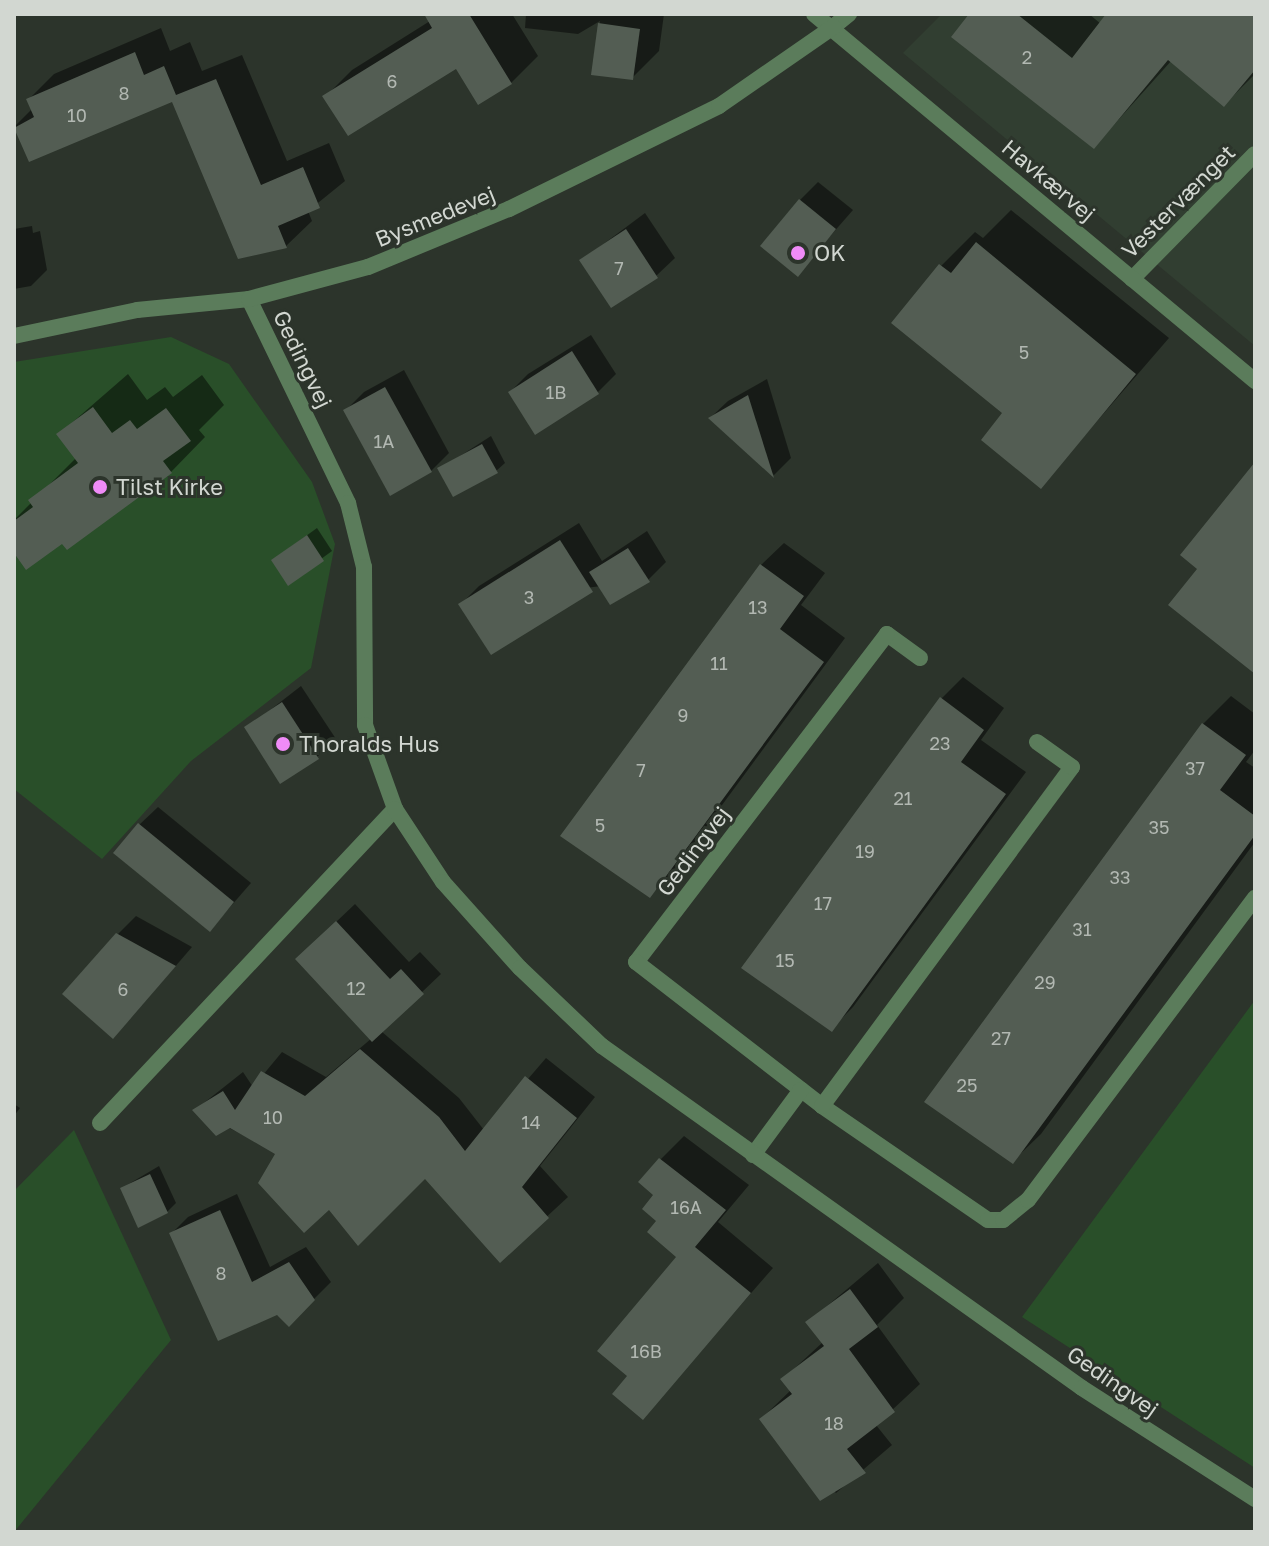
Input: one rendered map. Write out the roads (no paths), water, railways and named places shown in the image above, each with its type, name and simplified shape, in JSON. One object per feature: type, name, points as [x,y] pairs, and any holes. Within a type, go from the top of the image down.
[{"type":"street","name":"Havkærvej","points":[[814,14],[1255,381]]},
{"type":"street","name":"Bysmedevej","points":[[14,336],[137,310],[249,299],[368,267],[509,209],[719,106],[849,14]]},
{"type":"street","name":"Vestervænget","points":[[1132,279],[1255,154]]},
{"type":"street","name":"Gedingvej","points":[[249,299],[348,503],[364,567],[365,725],[395,809],[443,882],[520,968],[602,1046],[1082,1388],[1255,1499]]},
{"type":"street","name":"Gedingvej","points":[[920,658],[887,634],[636,962],[822,1106],[988,1220],[1003,1220],[1028,1200],[1255,898]]},
{"type":"street","points":[[822,1106],[1072,767],[1037,742]]},
{"type":"street","points":[[100,1123],[395,809]]},
{"type":"street","points":[[753,1155],[801,1090]]},
{"type":"place","name":"OK","points":[[798,253]]},
{"type":"place","name":"Tilst Kirke","points":[[100,487]]},
{"type":"place","name":"Thoralds Hus","points":[[283,744]]}]
